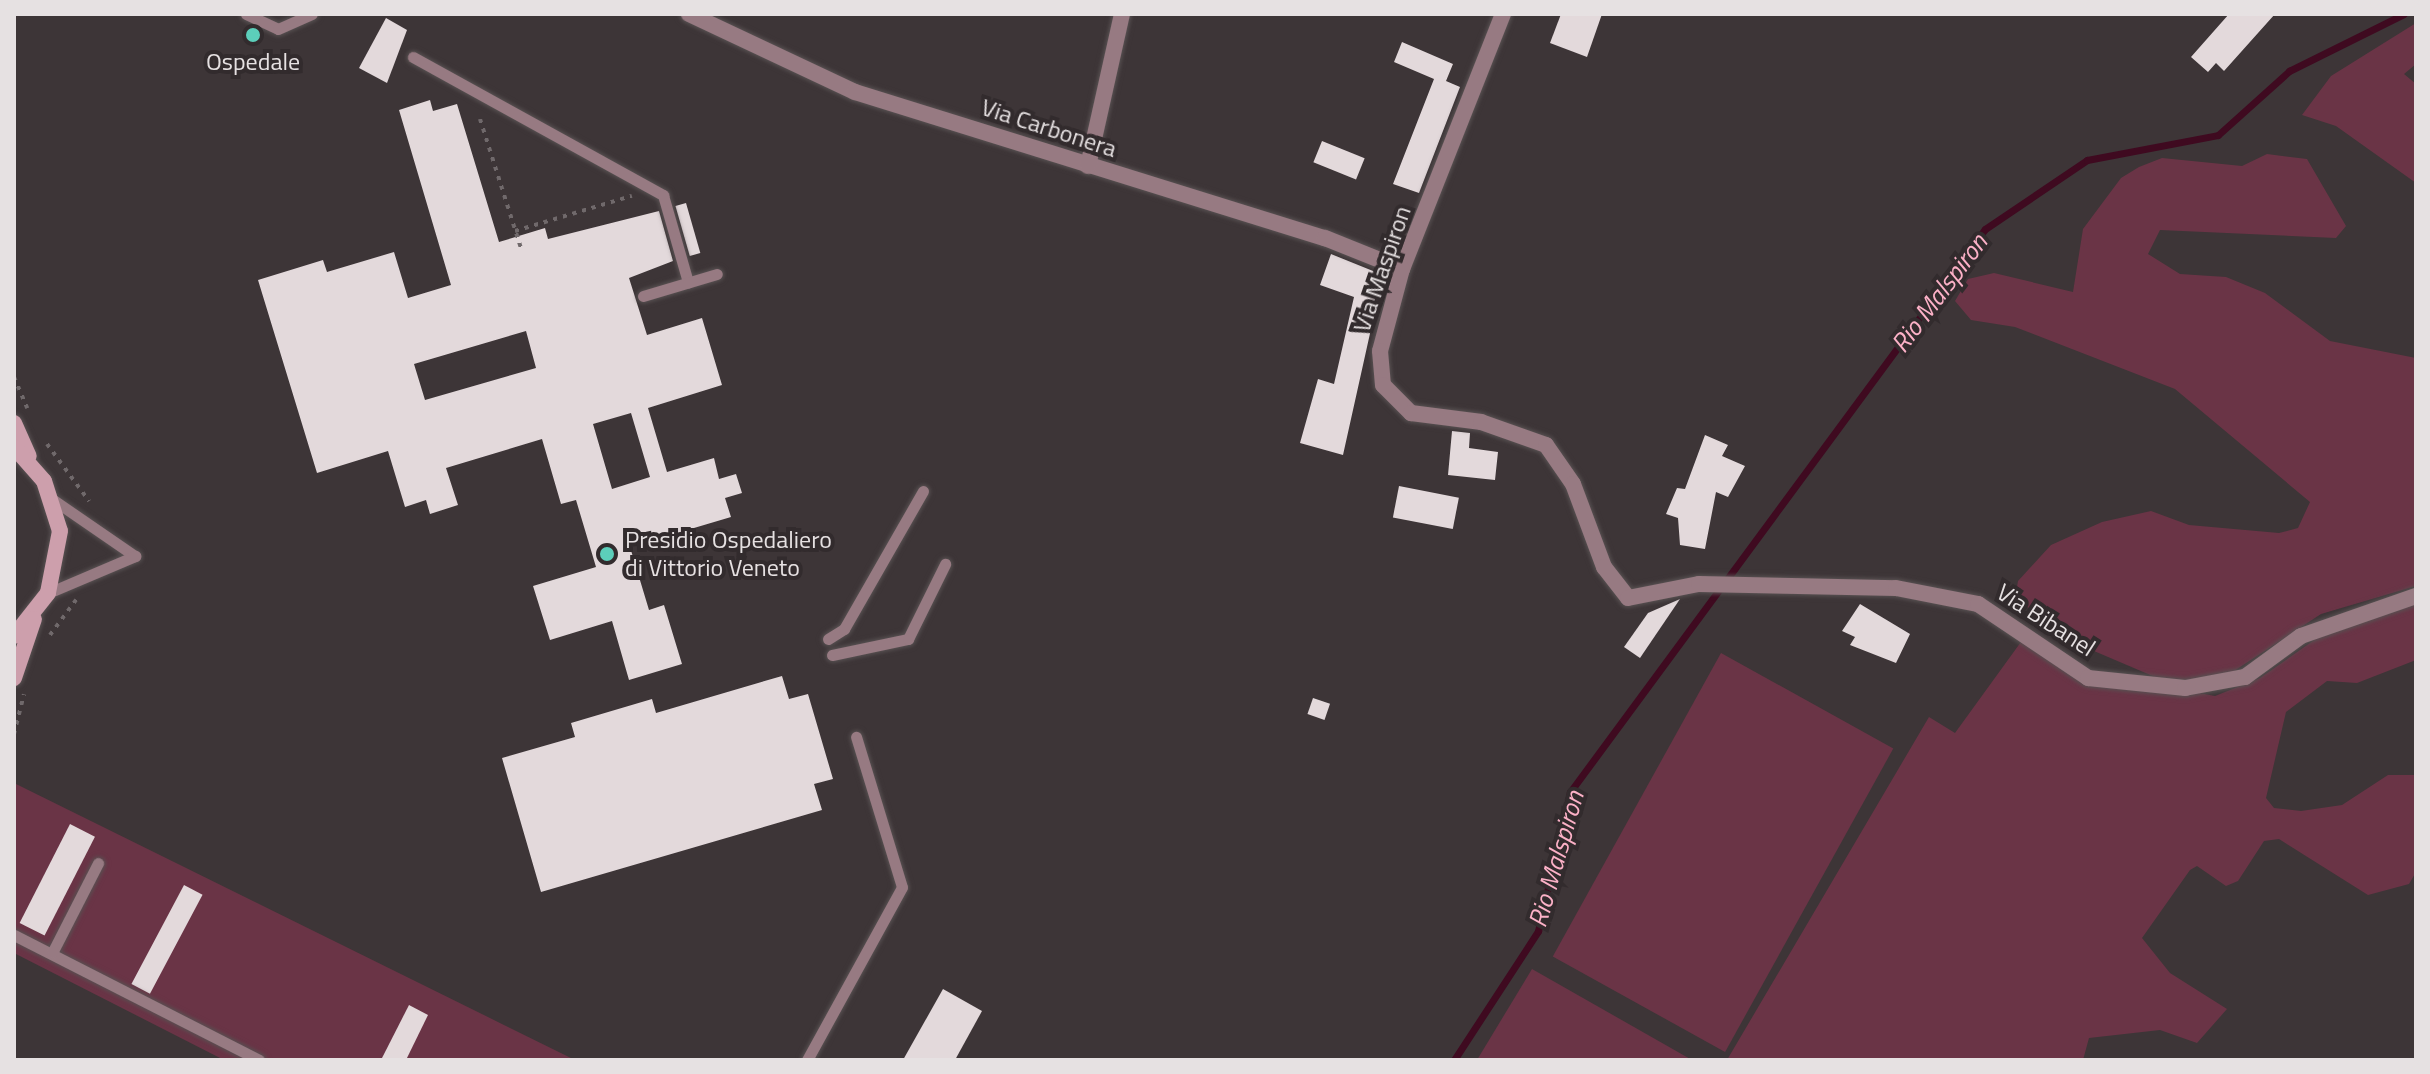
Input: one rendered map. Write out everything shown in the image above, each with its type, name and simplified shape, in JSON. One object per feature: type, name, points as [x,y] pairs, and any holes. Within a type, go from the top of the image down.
[{"type":"main road","points":[[14,423],[52,499],[60,531],[48,593],[36,614],[14,678]]},
{"type":"main road","points":[[14,447],[33,465]]},
{"type":"main road","points":[[14,636],[36,614]]},
{"type":"street","name":"Via Carbonera","points":[[689,14],[802,72],[1088,166],[1325,238],[1402,269]]},
{"type":"street","points":[[1088,166],[1122,14]]},
{"type":"street","name":"Via Maspiron","points":[[1503,14],[1402,269],[1380,351],[1389,397],[1411,413],[1481,422],[1546,445],[1566,469],[1604,567],[1628,598],[1699,584],[1772,585]]},
{"type":"street","name":"Via Bibanel","points":[[1772,585],[1896,588],[1978,604],[2088,678],[2185,688],[2245,677],[2301,636],[2416,596]]},
{"type":"lane","points":[[246,14],[278,29],[312,14]]},
{"type":"lane","points":[[413,57],[663,195],[688,282]]},
{"type":"lane","points":[[643,296],[717,274]]},
{"type":"lane","points":[[828,639],[844,629],[923,491]]},
{"type":"lane","points":[[48,593],[135,556],[52,499]]},
{"type":"lane","points":[[832,655],[908,639],[945,564]]},
{"type":"lane","points":[[807,1060],[902,887],[856,737]]},
{"type":"lane","points":[[52,953],[98,863]]},
{"type":"lane","points":[[14,935],[259,1060]]},
{"type":"path","points":[[480,119],[521,248]]},
{"type":"path","points":[[515,231],[653,190]]},
{"type":"shaded area","points":[[2416,23],[2416,64],[2404,74],[2416,84],[2416,183],[2336,126],[2302,115],[2331,76]]},
{"type":"shaded area","points":[[2267,154],[2307,159],[2346,226],[2336,238],[2160,230],[2148,254],[2180,274],[2226,277],[2265,293],[2330,341],[2416,358],[2416,586],[2321,614],[2231,673],[2191,680],[2155,677],[2094,651],[2015,599],[2018,581],[2051,545],[2102,522],[2151,511],[2189,525],[2279,533],[2298,528],[2310,502],[2175,389],[2015,327],[1971,320],[1955,301],[1968,279],[1994,273],[2073,292],[2083,229],[2121,178],[2139,167],[2162,158],[2242,166]]},
{"type":"shaded area","points":[[2416,603],[2416,660],[2357,683],[2327,681],[2286,712],[2266,798],[2274,808],[2301,811],[2342,805],[2388,775],[2416,775],[2416,872],[2409,884],[2368,895],[2279,839],[2264,841],[2238,881],[2226,886],[2197,866],[2190,870],[2142,938],[2170,973],[2227,1009],[2197,1043],[2160,1030],[2089,1038],[2083,1060],[1727,1060],[1929,717],[1955,733],[2026,635],[2058,666],[2215,696],[2260,678],[2330,629]]},
{"type":"shaded area","points":[[1721,653],[1893,749],[1725,1052],[1553,956]]},
{"type":"shaded area","points":[[14,783],[575,1060],[224,1060],[14,953]]},
{"type":"shaded area","points":[[1532,969],[1692,1060],[1477,1060]]},
{"type":"building","points":[[1561,14],[1602,14],[1587,57],[1550,43]]},
{"type":"building","points":[[2229,14],[2275,14],[2224,71],[2216,63],[2208,72],[2191,57]]},
{"type":"building","points":[[386,18],[407,30],[387,83],[359,68]]},
{"type":"building","points":[[1402,42],[1453,64],[1446,81],[1460,87],[1419,193],[1393,184],[1434,79],[1394,62]]},
{"type":"building","points":[[430,100],[433,111],[457,104],[499,242],[545,228],[548,239],[659,211],[673,261],[629,278],[647,335],[702,318],[722,385],[648,408],[667,472],[714,458],[719,479],[736,474],[742,493],[725,498],[731,517],[630,547],[649,610],[664,605],[682,664],[629,680],[612,621],[550,640],[533,586],[596,567],[576,500],[561,504],[542,439],[446,468],[458,505],[430,514],[426,500],[405,507],[388,451],[317,473],[258,280],[323,260],[327,272],[394,252],[408,298],[451,285],[399,110]],"holes":[[[526,331],[536,368],[425,400],[414,364]],[[631,413],[650,477],[612,489],[593,424]]]},
{"type":"building","points":[[1322,141],[1365,158],[1356,180],[1313,162]]},
{"type":"building","points":[[686,203],[700,253],[690,256],[675,206]]},
{"type":"building","points":[[1331,254],[1383,275],[1343,455],[1300,443],[1318,379],[1334,384],[1354,297],[1320,285]]},
{"type":"building","points":[[1452,431],[1470,433],[1469,448],[1498,452],[1495,480],[1448,475]]},
{"type":"building","points":[[1705,435],[1728,445],[1722,456],[1745,466],[1728,497],[1716,492],[1705,549],[1680,545],[1678,518],[1666,514],[1677,488],[1685,489]]},
{"type":"building","points":[[1399,486],[1459,498],[1453,529],[1393,517]]},
{"type":"building","points":[[1680,599],[1640,658],[1624,647],[1648,613]]},
{"type":"building","points":[[1860,604],[1910,634],[1896,663],[1850,645],[1855,637],[1842,631]]},
{"type":"building","points":[[782,676],[789,699],[808,694],[833,779],[814,784],[822,810],[541,892],[502,758],[575,737],[571,723],[652,699],[656,713]]},
{"type":"building","points":[[1313,698],[1330,704],[1324,720],[1307,714]]},
{"type":"building","points":[[70,824],[95,837],[45,936],[20,923]]},
{"type":"building","points":[[184,885],[203,895],[150,994],[131,984]]},
{"type":"building","points":[[943,989],[982,1011],[955,1060],[903,1060]]},
{"type":"building","points":[[409,1005],[428,1015],[406,1060],[381,1060]]},
{"type":"waterway","name":"Rio Malspiron","points":[[1454,1060],[1538,931],[1570,792],[1985,229],[2087,160],[2218,135],[2289,71],[2404,14]]},
{"type":"place","name":"Ospedale","points":[[253,35]]},
{"type":"place","name":"Presidio Ospedaliero di Vittorio Veneto","points":[[607,554]]}]
